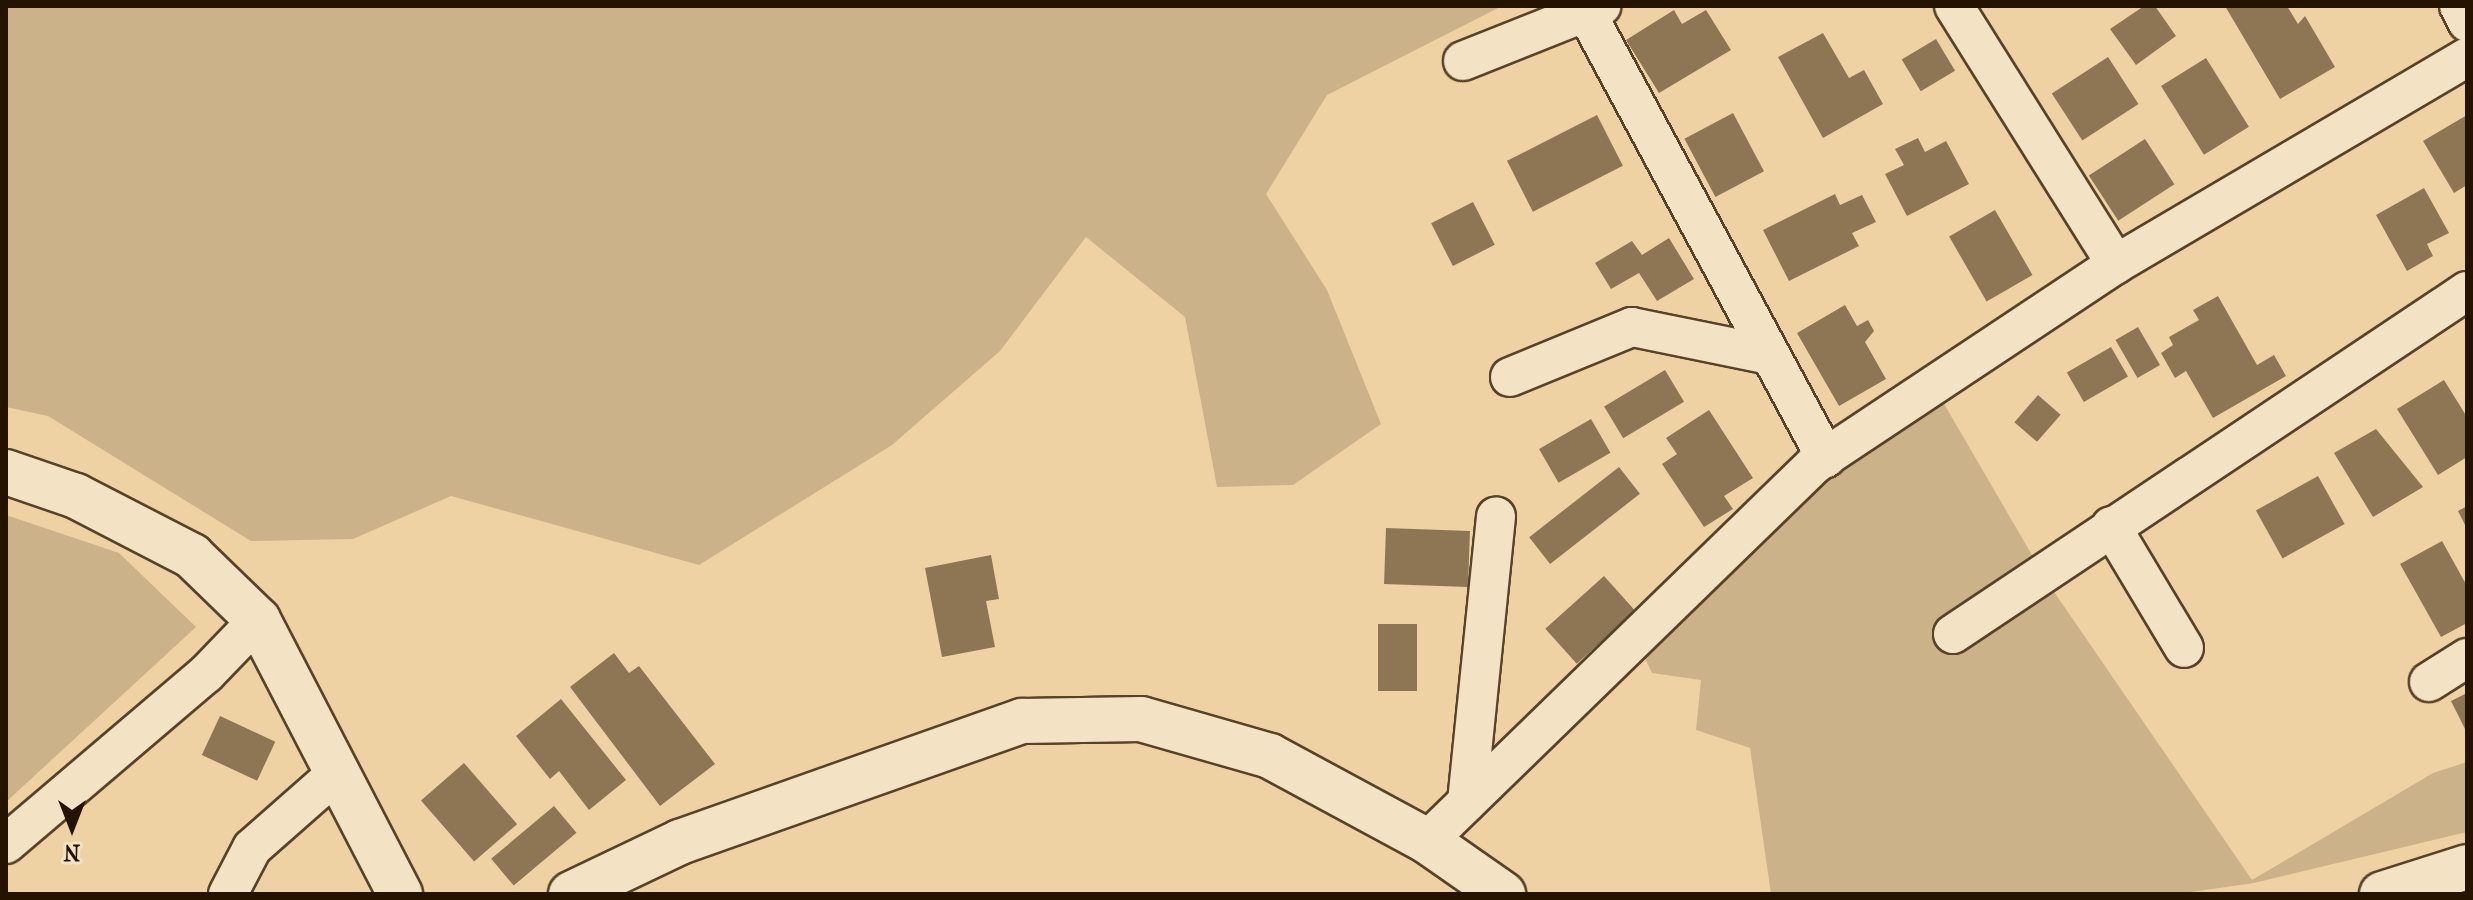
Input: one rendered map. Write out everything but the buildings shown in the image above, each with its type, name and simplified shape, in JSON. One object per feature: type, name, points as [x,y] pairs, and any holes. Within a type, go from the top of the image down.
[{"type":"street","points":[[1954,6],[2116,264]]},
{"type":"street","points":[[2459,6],[2467,22]]},
{"type":"street","points":[[1463,61],[1595,11],[1770,355],[1826,458]]},
{"type":"street","points":[[1427,841],[1826,458],[2116,264],[2467,57]]},
{"type":"street","points":[[1953,634],[2467,291]]},
{"type":"street","points":[[1510,377],[1632,327],[1770,355]]},
{"type":"street","points":[[6,472],[76,496],[192,556],[258,620],[295,679],[336,774],[400,894]]},
{"type":"street","points":[[1467,802],[1496,516]]},
{"type":"street","points":[[2111,526],[2184,648]]},
{"type":"street","points":[[6,844],[206,674],[258,620]]},
{"type":"street","points":[[2429,682],[2467,658]]},
{"type":"street","points":[[571,894],[695,836],[1022,721],[1141,719],[1270,756],[1427,841],[1503,894]]},
{"type":"street","points":[[228,894],[252,848],[336,774]]},
{"type":"street","points":[[2382,894],[2467,867]]},
{"type":"shaded area","points":[[6,6],[1502,6],[1327,95],[1266,194],[1327,290],[1381,424],[1293,485],[1217,487],[1185,317],[1086,237],[1000,351],[892,445],[699,565],[451,496],[353,539],[251,541],[48,416],[6,407]]},
{"type":"shaded area","points":[[1943,402],[2050,586],[2252,880],[2433,773],[2467,762],[2467,832],[2254,883],[2177,894],[1771,894],[1750,748],[1696,730],[1701,680],[1652,673],[1644,656],[1800,480]]},
{"type":"shaded area","points":[[6,515],[119,553],[196,627],[6,802]]}]
